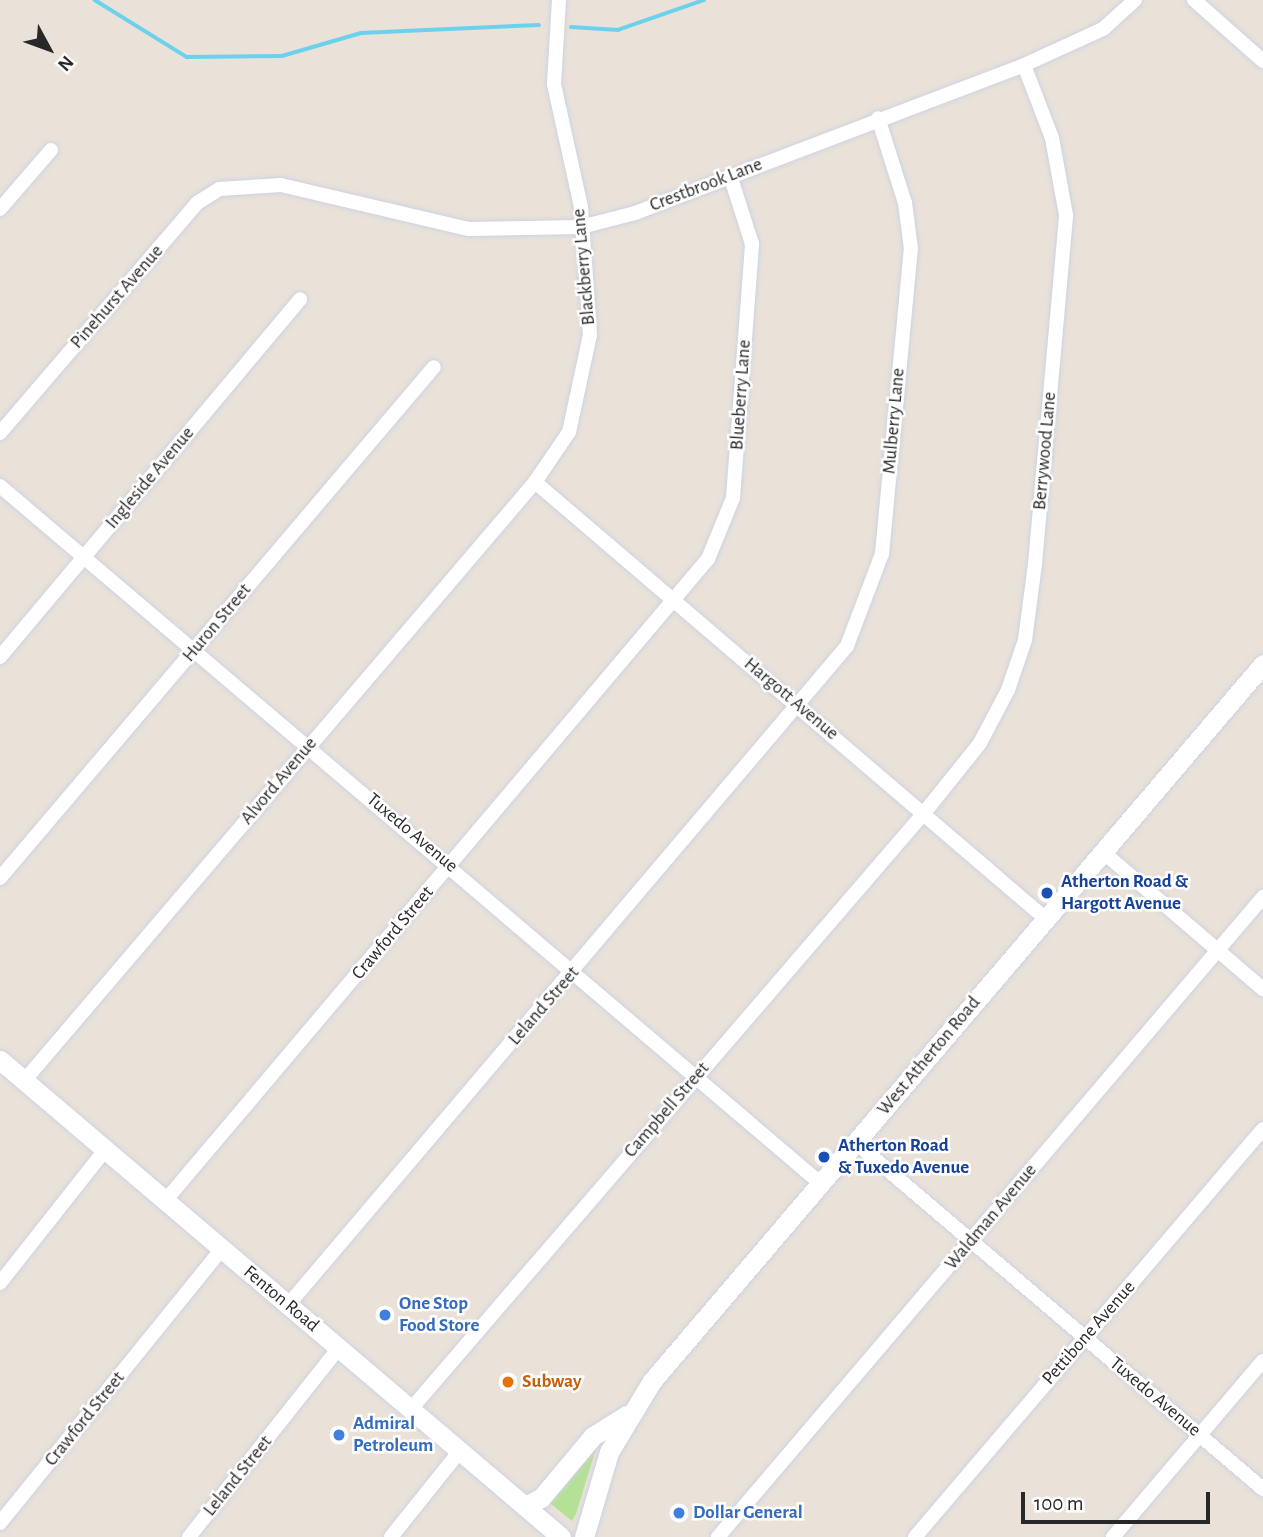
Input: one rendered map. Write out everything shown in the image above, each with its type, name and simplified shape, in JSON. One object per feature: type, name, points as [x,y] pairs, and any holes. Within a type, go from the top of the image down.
[{"type":"street","name":"Blackberry Lane","points":[[535,482],[569,432],[583,389],[590,335],[581,227],[554,84],[559,0]]},
{"type":"street","name":"Crestbrook Lane","points":[[248,184],[281,185],[469,229],[581,227],[730,175],[1024,65],[1103,29],[1135,0]]},
{"type":"street","points":[[1194,0],[1263,61]]},
{"type":"street","name":"Berrywood Lane","points":[[924,813],[980,743],[1025,640],[1066,215],[1052,138],[1024,65]]},
{"type":"street","name":"Mulberry Lane","points":[[799,706],[847,646],[882,554],[911,249],[905,203],[878,118]]},
{"type":"street","points":[[0,209],[51,149]]},
{"type":"street","name":"Blueberry Lane","points":[[676,602],[708,559],[733,498],[752,244],[730,175]]},
{"type":"street","name":"Pinehurst Avenue","points":[[0,433],[197,203],[219,190],[248,184]]},
{"type":"street","name":"Ingleside Avenue","points":[[0,657],[300,299]]},
{"type":"street","name":"Huron Street","points":[[0,878],[434,367]]},
{"type":"street","name":"Hargott Avenue","points":[[535,482],[1046,919]]},
{"type":"street","name":"Alvord Avenue","points":[[24,1081],[535,482]]},
{"type":"street","name":"Tuxedo Avenue","points":[[0,486],[574,971],[820,1183]]},
{"type":"street","name":"Crawford Street","points":[[165,1201],[676,602]]},
{"type":"street","name":"West Atherton Road","points":[[584,1537],[602,1468],[627,1415],[820,1183],[1263,664]]},
{"type":"street","name":"Leland Street","points":[[288,1305],[799,706]]},
{"type":"street","name":"Campbell Street","points":[[411,1409],[924,813]]},
{"type":"street","points":[[1103,852],[1263,989]]},
{"type":"street","name":"Waldman Avenue","points":[[718,1537],[1263,897]]},
{"type":"street","name":"Fenton Road","points":[[0,1060],[561,1537]]},
{"type":"street","name":"Pettibone Avenue","points":[[915,1537],[1263,1129]]},
{"type":"street","name":"Tuxedo Avenue","points":[[855,1142],[1263,1489]]},
{"type":"street","points":[[0,1283],[105,1150]]},
{"type":"street","name":"Crawford Street","points":[[0,1523],[222,1249]]},
{"type":"street","name":"Leland Street","points":[[189,1537],[339,1348]]},
{"type":"street","points":[[1113,1537],[1263,1361]]},
{"type":"street","points":[[525,1506],[541,1498],[593,1436],[627,1415]]},
{"type":"street","points":[[391,1537],[460,1451]]},
{"type":"green space","points":[[598,1442],[576,1514],[572,1521],[545,1499]]},
{"type":"waterway","points":[[95,0],[187,57],[282,56],[361,33],[539,25]]},
{"type":"waterway","points":[[571,27],[618,30],[704,0]]},
{"type":"place","name":"Atherton Road & Hargott Avenue","points":[[1047,893]]},
{"type":"place","name":"Atherton Road & Tuxedo Avenue","points":[[824,1157]]},
{"type":"place","name":"One Stop Food Store","points":[[385,1315]]},
{"type":"place","name":"Subway","points":[[508,1382]]},
{"type":"place","name":"Admiral Petroleum","points":[[339,1435]]},
{"type":"place","name":"Dollar General","points":[[679,1513]]}]
